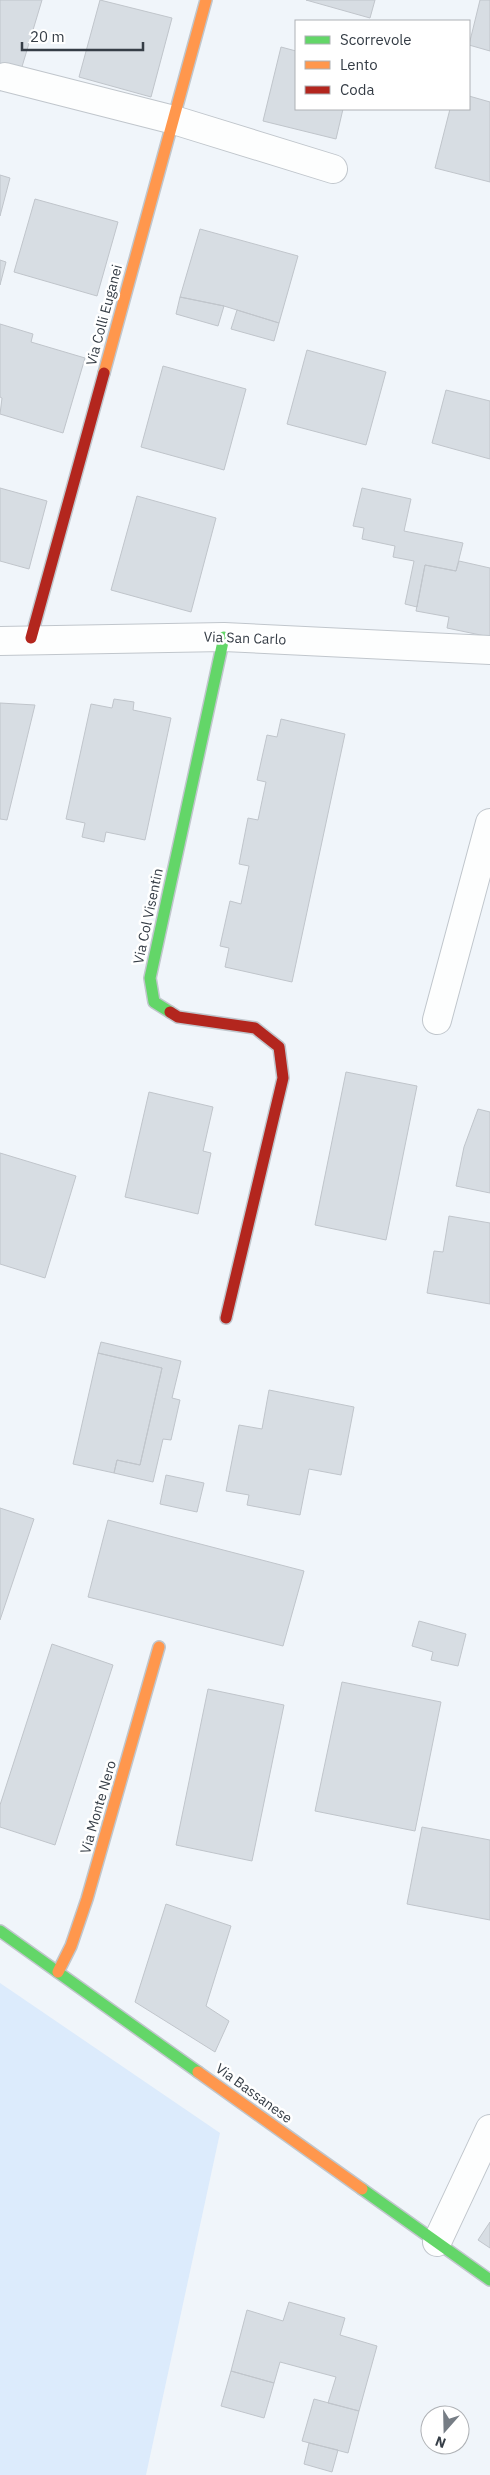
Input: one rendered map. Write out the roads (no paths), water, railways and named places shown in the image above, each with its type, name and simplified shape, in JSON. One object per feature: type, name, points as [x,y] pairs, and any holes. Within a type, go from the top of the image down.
[{"type":"street","name":"Via Colli Euganei","points":[[31,638],[206,0]]},
{"type":"street","points":[[4,78],[174,120],[333,169]]},
{"type":"street","name":"Via San Carlo","points":[[0,640],[31,638],[224,637],[490,650]]},
{"type":"street","name":"Via Col Visentin","points":[[224,637],[150,978],[154,1002],[178,1017],[255,1028],[279,1047],[284,1078],[226,1318]]},
{"type":"street","points":[[437,1020],[490,823]]},
{"type":"street","name":"Via Monte Nero","points":[[58,1972],[71,1946],[88,1899],[159,1648]]},
{"type":"street","name":"Via Bassanese","points":[[0,1931],[490,2280]]},
{"type":"street","points":[[437,2242],[490,2129]]}]
